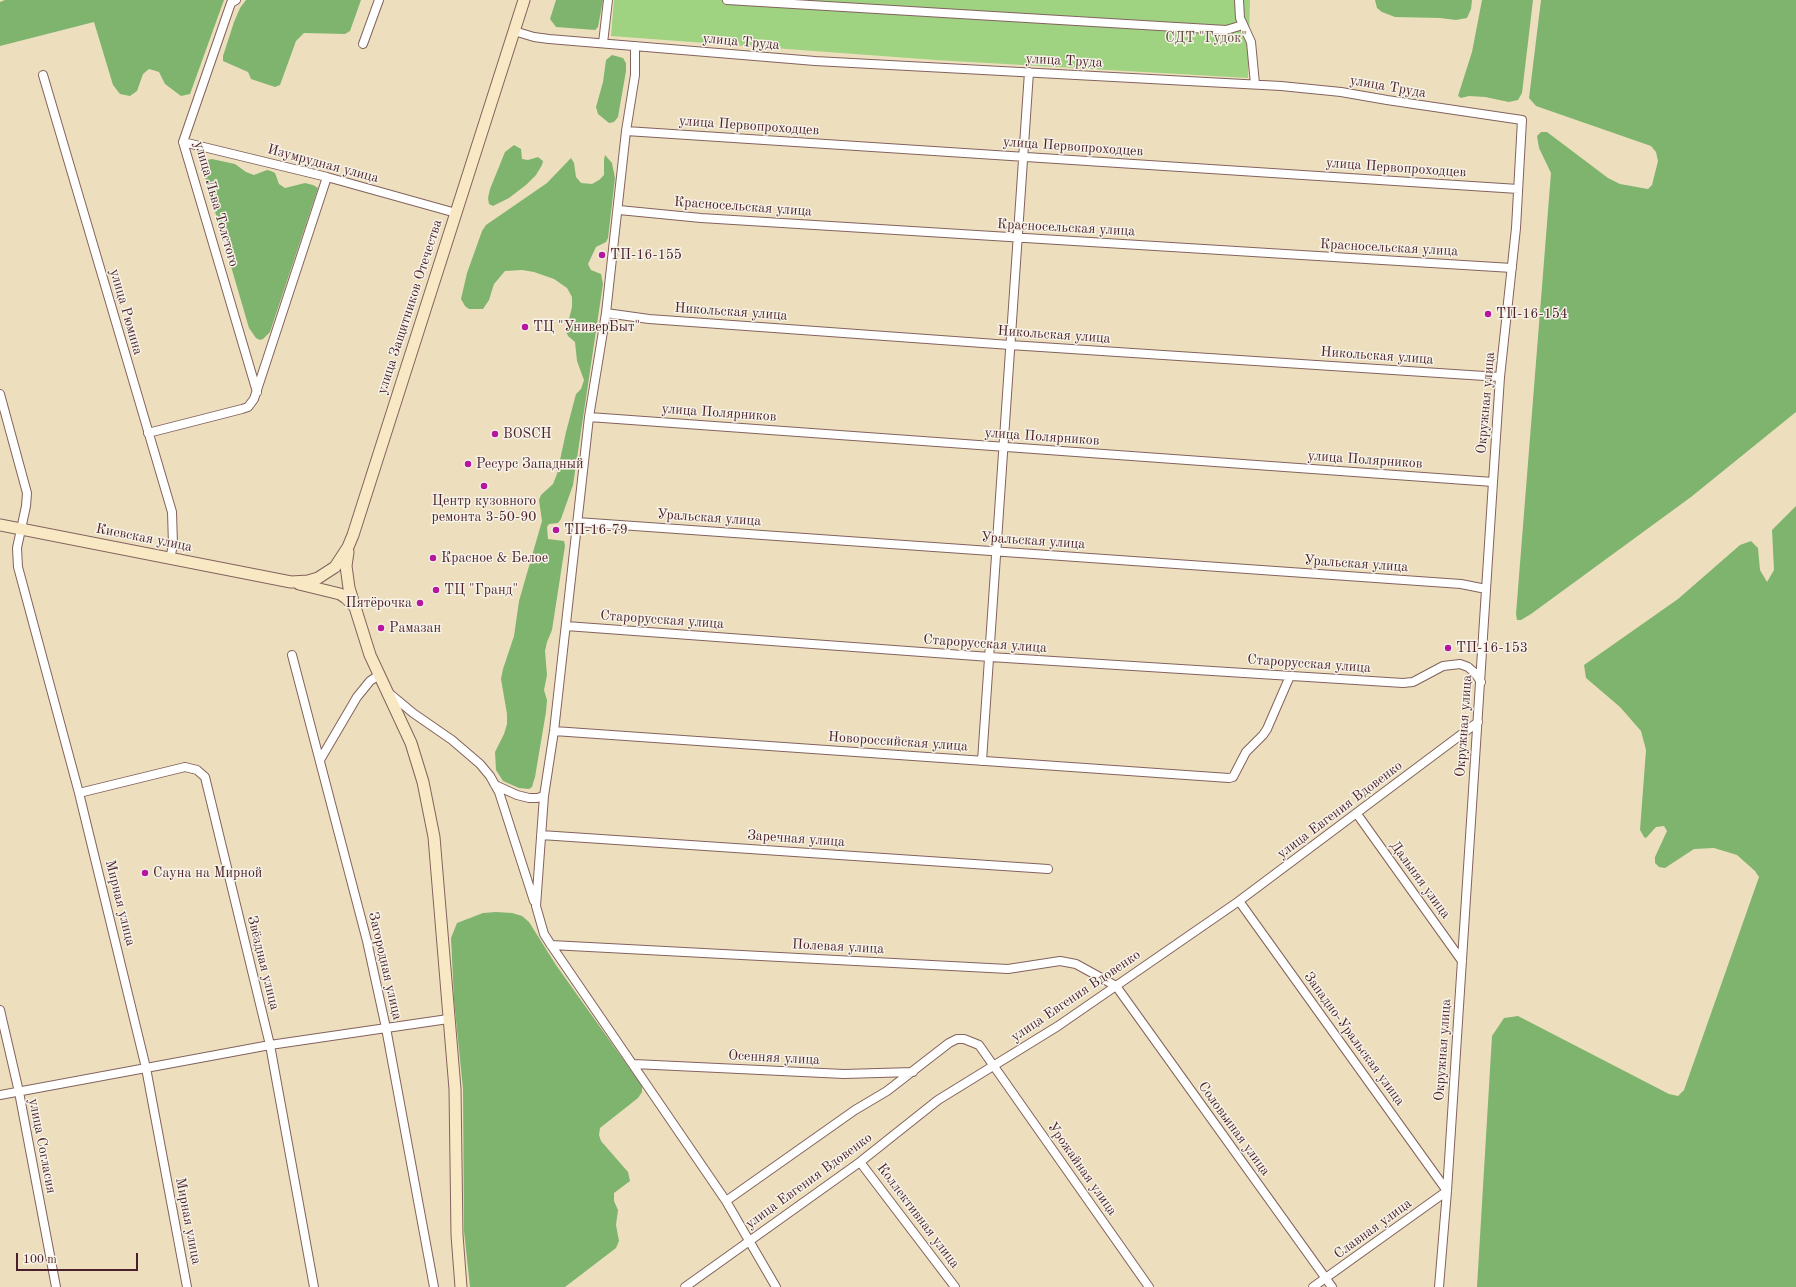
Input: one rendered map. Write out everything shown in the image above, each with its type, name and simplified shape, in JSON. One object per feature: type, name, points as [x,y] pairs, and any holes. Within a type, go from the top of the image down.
[{"type":"main road","name":"улица Защитников Отечества","points":[[287,582],[308,581],[328,573],[342,559],[348,547],[524,0]]},
{"type":"main road","name":"Киевская улица","points":[[0,525],[287,582]]},
{"type":"main road","points":[[348,547],[346,578],[368,649],[411,743],[423,782],[429,809],[436,857],[448,1019],[455,1089],[457,1234],[461,1287]]},
{"type":"main road","points":[[287,582],[340,594],[346,598],[356,610]]},
{"type":"street","points":[[364,44],[379,0]]},
{"type":"street","points":[[603,43],[608,0]]},
{"type":"street","points":[[727,0],[1226,30],[1243,25]]},
{"type":"street","points":[[1239,0],[1238,13],[1251,42],[1255,84]]},
{"type":"street","name":"улица Льва Толстого","points":[[234,1],[183,142],[257,392]]},
{"type":"street","name":"улица Труда","points":[[514,31],[534,37],[815,61],[1255,84],[1341,92],[1522,120]]},
{"type":"street","points":[[536,906],[544,796],[554,731],[589,417],[606,313],[619,210],[626,131],[635,75],[635,46]]},
{"type":"street","points":[[982,761],[1029,72]]},
{"type":"street","name":"улица Рюмина","points":[[43,75],[172,512],[173,545],[170,559]]},
{"type":"street","name":"Окружная улица","points":[[1439,1287],[1447,1191],[1500,377],[1512,268],[1522,120]]},
{"type":"street","name":"улица Первопроходцев","points":[[626,131],[1518,189]]},
{"type":"street","name":"Изумрудная улица","points":[[183,142],[327,177],[456,213]]},
{"type":"street","points":[[148,433],[242,409],[251,404],[257,392],[327,177]]},
{"type":"street","name":"Красносельская улица","points":[[619,210],[700,218],[1512,268]]},
{"type":"street","name":"Никольская улица","points":[[606,313],[649,319],[1010,345],[1500,377]]},
{"type":"street","name":"Мирная улица","points":[[0,394],[27,493],[22,529],[17,548],[18,567],[79,793],[146,1068],[187,1287]]},
{"type":"street","name":"улица Полярников","points":[[589,417],[1493,482]]},
{"type":"street","name":"Уральская улица","points":[[577,522],[1461,584],[1486,590]]},
{"type":"street","name":"Старорусская улица","points":[[566,626],[990,657],[1403,683],[1412,682],[1431,671],[1452,664],[1468,667],[1475,673],[1481,682]]},
{"type":"street","name":"Загородная улица","points":[[292,655],[360,911],[386,1028],[434,1287]]},
{"type":"street","points":[[320,760],[357,697],[370,681],[379,675]]},
{"type":"street","name":"Новороссийская улица","points":[[554,731],[1229,778],[1233,777],[1246,752],[1267,729],[1290,676]]},
{"type":"street","points":[[388,692],[413,713],[452,740],[480,764],[495,785],[499,792],[518,845],[542,928],[551,945],[634,1064],[726,1201],[776,1287]]},
{"type":"street","name":"улица Евгения Вдовенко","points":[[685,1287],[860,1162],[938,1100],[1058,1026],[1239,901],[1478,722]]},
{"type":"street","name":"Звёздная улица","points":[[79,793],[185,767],[197,770],[205,777],[270,1045],[314,1287]]},
{"type":"street","points":[[495,785],[517,795],[529,798],[544,796]]},
{"type":"street","name":"Дальняя улица","points":[[1357,814],[1462,961]]},
{"type":"street","name":"Заречная улица","points":[[542,835],[1048,869]]},
{"type":"street","name":"Западно-Уральская улица","points":[[1239,901],[1447,1191]]},
{"type":"street","name":"Полевая улица","points":[[551,945],[1008,969],[1069,962],[1076,964],[1116,986]]},
{"type":"street","name":"Соловьиная улица","points":[[1116,986],[1332,1287]]},
{"type":"street","name":"улица Согласия","points":[[0,1010],[19,1092],[56,1287]]},
{"type":"street","points":[[0,1095],[270,1045],[448,1019]]},
{"type":"street","name":"Урожайная улица","points":[[913,1072],[956,1039],[964,1039],[979,1046],[1149,1287]]},
{"type":"street","name":"Осенняя улица","points":[[634,1064],[844,1074],[913,1072]]},
{"type":"street","points":[[726,1201],[855,1110],[887,1091],[913,1072]]},
{"type":"street","name":"Коллективная улица","points":[[860,1162],[955,1287]]},
{"type":"street","name":"Славная улица","points":[[1313,1287],[1447,1191]]},
{"type":"green space","points":[[5,0],[224,0],[190,94],[181,96],[165,84],[159,72],[149,69],[143,74],[137,91],[130,96],[120,94],[113,85],[94,22],[0,46],[0,2]]},
{"type":"green space","points":[[246,0],[361,0],[350,31],[345,34],[304,33],[296,41],[280,85],[275,87],[251,79],[248,72],[223,61],[223,56],[234,22],[240,8]]},
{"type":"green space","points":[[556,0],[603,0],[598,27],[595,30],[556,27],[550,19]]},
{"type":"green space","name":"СДТ \"Гудок\"","points":[[614,0],[1250,0],[1248,78],[936,60],[611,36]]},
{"type":"green space","points":[[1375,0],[1472,0],[1471,9],[1467,18],[1456,20],[1440,18],[1395,17],[1382,12],[1377,8]]},
{"type":"green space","points":[[1482,0],[1533,0],[1522,93],[1518,100],[1509,102],[1485,97],[1469,96],[1461,98],[1458,96],[1472,52]]},
{"type":"green space","points":[[1541,0],[1796,0],[1796,412],[1691,497],[1531,614],[1521,620],[1517,620],[1516,614],[1551,173],[1539,148],[1537,136],[1541,132],[1547,132],[1608,178],[1620,184],[1648,189],[1652,185],[1658,161],[1656,152],[1651,146],[1536,106],[1529,98]]},
{"type":"green space","points":[[612,55],[623,58],[626,63],[626,71],[618,117],[614,122],[609,123],[598,114],[596,107],[603,82],[606,60]]},
{"type":"green space","points":[[514,145],[521,149],[522,159],[528,160],[538,157],[543,161],[542,165],[536,175],[526,185],[509,198],[493,206],[489,204],[488,198],[490,189],[505,152]]},
{"type":"green space","points":[[605,155],[612,163],[615,178],[608,238],[606,242],[596,247],[588,264],[591,270],[601,274],[603,284],[573,485],[561,519],[558,523],[549,524],[547,527],[548,539],[564,541],[565,546],[552,630],[545,651],[547,675],[544,690],[547,700],[546,712],[532,787],[529,789],[519,788],[503,781],[496,770],[495,752],[507,724],[507,714],[501,679],[514,636],[519,601],[542,521],[539,500],[541,495],[553,484],[557,474],[576,394],[581,389],[584,380],[577,361],[575,342],[568,336],[566,331],[572,307],[572,297],[567,288],[554,279],[534,272],[522,270],[505,271],[494,284],[489,300],[483,309],[469,309],[465,306],[461,299],[467,273],[482,231],[486,225],[547,183],[571,158],[574,163],[576,177],[581,183],[592,184],[599,180],[604,175]]},
{"type":"green space","points":[[212,159],[235,164],[246,172],[254,175],[267,170],[271,171],[275,173],[279,184],[285,188],[305,183],[318,188],[270,332],[260,340],[256,338],[249,328],[202,167],[207,160]]},
{"type":"green space","points":[[1796,506],[1796,1287],[1477,1287],[1492,1036],[1504,1018],[1518,1016],[1669,1094],[1678,1096],[1684,1090],[1759,877],[1755,871],[1737,855],[1714,848],[1694,849],[1665,868],[1659,867],[1655,863],[1655,857],[1667,831],[1664,826],[1656,827],[1646,838],[1640,830],[1646,750],[1641,731],[1620,707],[1586,678],[1584,665],[1678,599],[1740,545],[1751,541],[1758,548],[1760,570],[1767,582],[1774,570],[1772,530]]},
{"type":"green space","points":[[483,913],[512,913],[522,916],[529,922],[556,965],[642,1086],[642,1092],[638,1098],[600,1128],[599,1135],[601,1141],[628,1172],[630,1181],[614,1193],[614,1201],[618,1210],[616,1225],[619,1241],[616,1248],[565,1287],[470,1287],[464,1231],[463,1089],[454,1000],[451,938],[457,923]]},
{"type":"place","name":"ТП-16-155","points":[[602,255]]},
{"type":"place","name":"ТП-16-154","points":[[1488,314]]},
{"type":"place","name":"ТЦ \"УниверБыт\"","points":[[525,327]]},
{"type":"place","name":"BOSCH","points":[[495,434]]},
{"type":"place","name":"Ресурс Западный","points":[[468,464]]},
{"type":"place","name":"Центр кузовного ремонта 3-50-90","points":[[484,486]]},
{"type":"place","name":"ТП-16-79","points":[[556,530]]},
{"type":"place","name":"Красное & Белое","points":[[433,558]]},
{"type":"place","name":"ТЦ \"Гранд\"","points":[[436,590]]},
{"type":"place","name":"Пятёрочка","points":[[420,603]]},
{"type":"place","name":"Рамазан","points":[[381,628]]},
{"type":"place","name":"ТП-16-153","points":[[1448,648]]},
{"type":"place","name":"Сауна на Мирной","points":[[145,873]]}]
